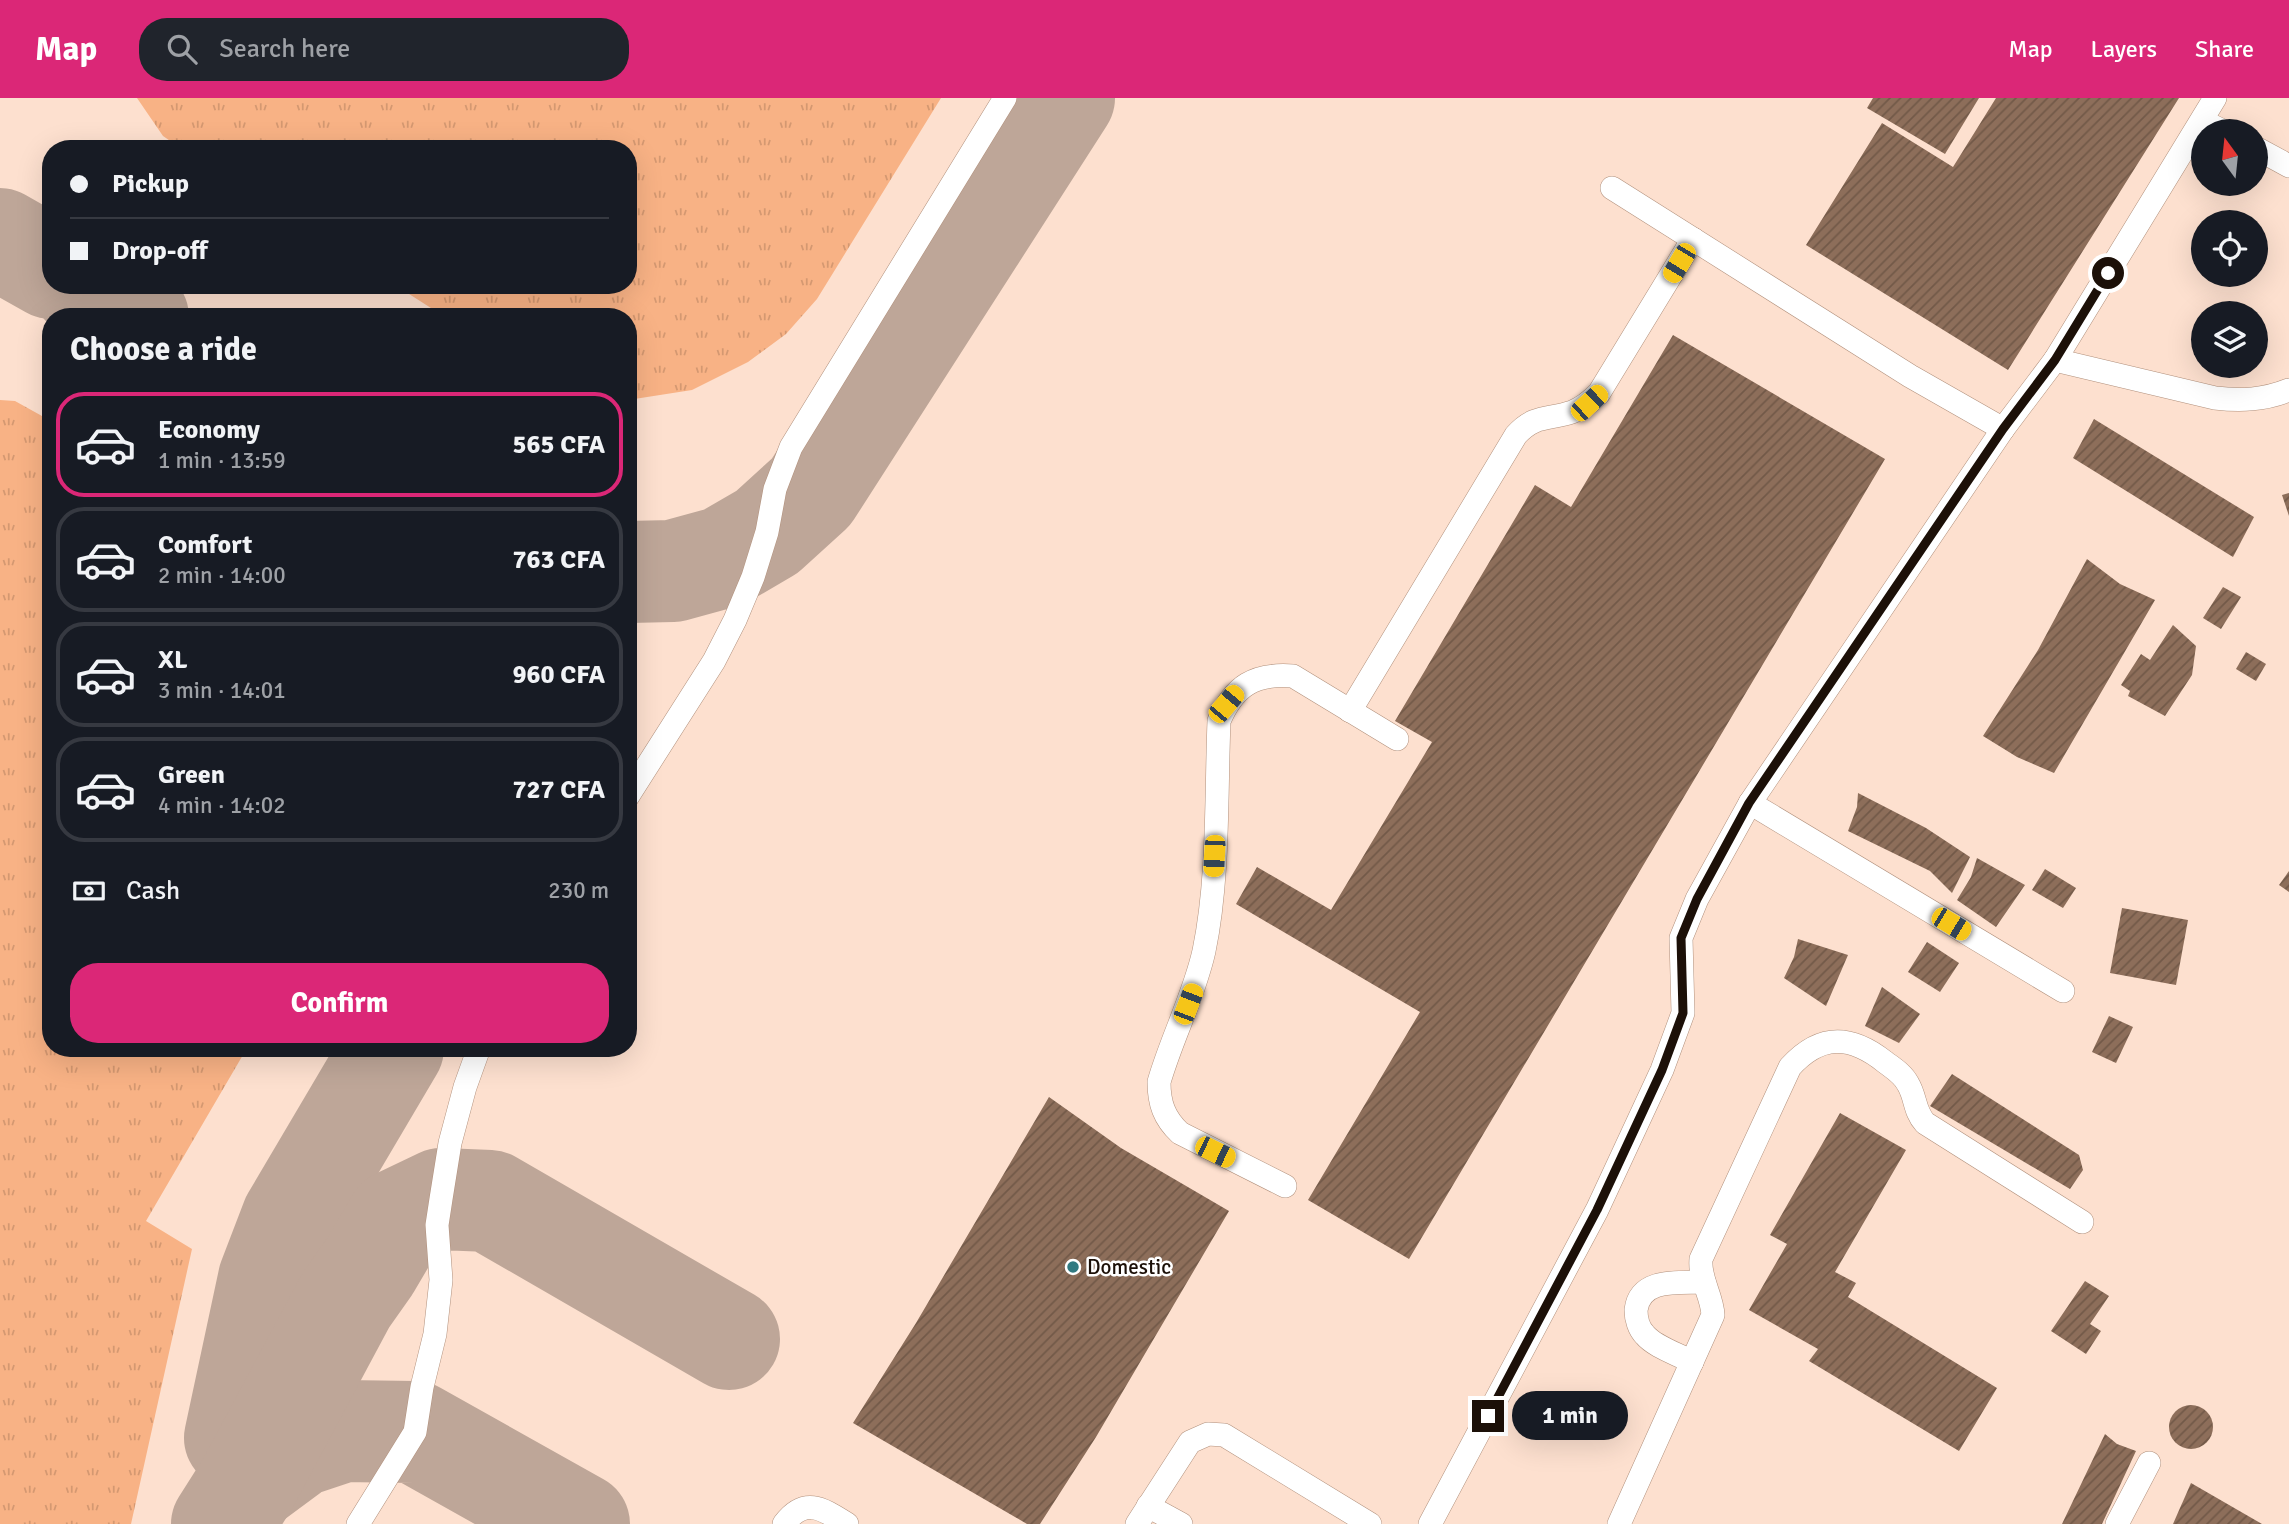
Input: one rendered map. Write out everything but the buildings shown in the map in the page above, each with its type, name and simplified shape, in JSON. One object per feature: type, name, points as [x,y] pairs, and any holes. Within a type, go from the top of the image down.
[{"type":"lane","points":[[637,782],[714,661],[735,620],[753,577],[767,532],[775,489],[791,447],[1006,98]]},
{"type":"lane","points":[[2203,119],[2215,98]]},
{"type":"lane","points":[[1430,1524],[1597,1210],[1662,1070],[1683,1013],[1681,938],[1697,899],[1749,803],[2003,429],[2055,360],[2191,139]]},
{"type":"lane","points":[[2268,155],[2289,166]]},
{"type":"lane","points":[[1612,188],[1910,376],[2003,429]]},
{"type":"lane","points":[[1350,711],[1516,435],[1536,419],[1571,412],[1589,403],[1600,393],[1693,239]]},
{"type":"lane","points":[[2055,360],[2215,398],[2263,398],[2289,390]]},
{"type":"lane","points":[[1285,1186],[1180,1133],[1170,1124],[1159,1098],[1159,1082],[1196,984],[1205,948],[1212,884],[1219,722],[1226,704],[1238,690],[1255,680],[1274,675],[1293,676],[1396,739]]},
{"type":"lane","points":[[1749,803],[2063,991]]},
{"type":"lane","points":[[1619,1524],[1713,1315],[1712,1303],[1701,1275],[1702,1259],[1790,1067],[1802,1054],[1817,1044],[1835,1041],[1853,1043],[1869,1049],[1904,1077],[1910,1087],[1915,1109],[1925,1123],[2082,1222]]},
{"type":"lane","points":[[358,1524],[415,1433],[422,1387],[435,1334],[441,1280],[437,1225],[443,1188],[459,1110],[476,1057]]},
{"type":"lane","points":[[1692,1362],[1646,1337],[1636,1318],[1637,1307],[1649,1289],[1659,1283],[1704,1282]]},
{"type":"lane","points":[[1181,1524],[1143,1515],[1190,1443],[1208,1434],[1224,1435],[1370,1524]]},
{"type":"lane","points":[[2117,1524],[2150,1463]]},
{"type":"lane","points":[[784,1524],[792,1514],[812,1507],[823,1509],[847,1524]]},
{"type":"green space","points":[[137,98],[941,98],[817,299],[786,334],[748,362],[692,390],[637,399],[637,308],[431,308],[409,294],[637,294],[637,140],[169,140],[163,136]]},
{"type":"green space","points":[[0,400],[15,401],[42,416],[42,1057],[242,1057],[146,1221],[192,1249],[131,1524],[0,1524]]},
{"type":"taxiway","points":[[637,572],[673,571],[724,557],[767,532],[811,492],[1064,98]]},
{"type":"taxiway","points":[[0,239],[42,263]]},
{"type":"taxiway","points":[[98,294],[122,308]]},
{"type":"taxiway","points":[[235,1438],[269,1279],[292,1219],[388,1057]]},
{"type":"taxiway","points":[[222,1524],[248,1483],[346,1300],[397,1220],[441,1199],[490,1201],[729,1339]]},
{"type":"taxiway","points":[[248,1483],[298,1446],[343,1431],[415,1432],[579,1524]]},
{"type":"place","name":"Domestic","points":[[1073,1267]]},
{"type":"route","points":[[1488,1416],[1597,1210],[1673,1044],[1683,1013],[1681,938],[1697,899],[1719,858],[1749,803],[2003,429],[2055,360],[2108,273]]}]
